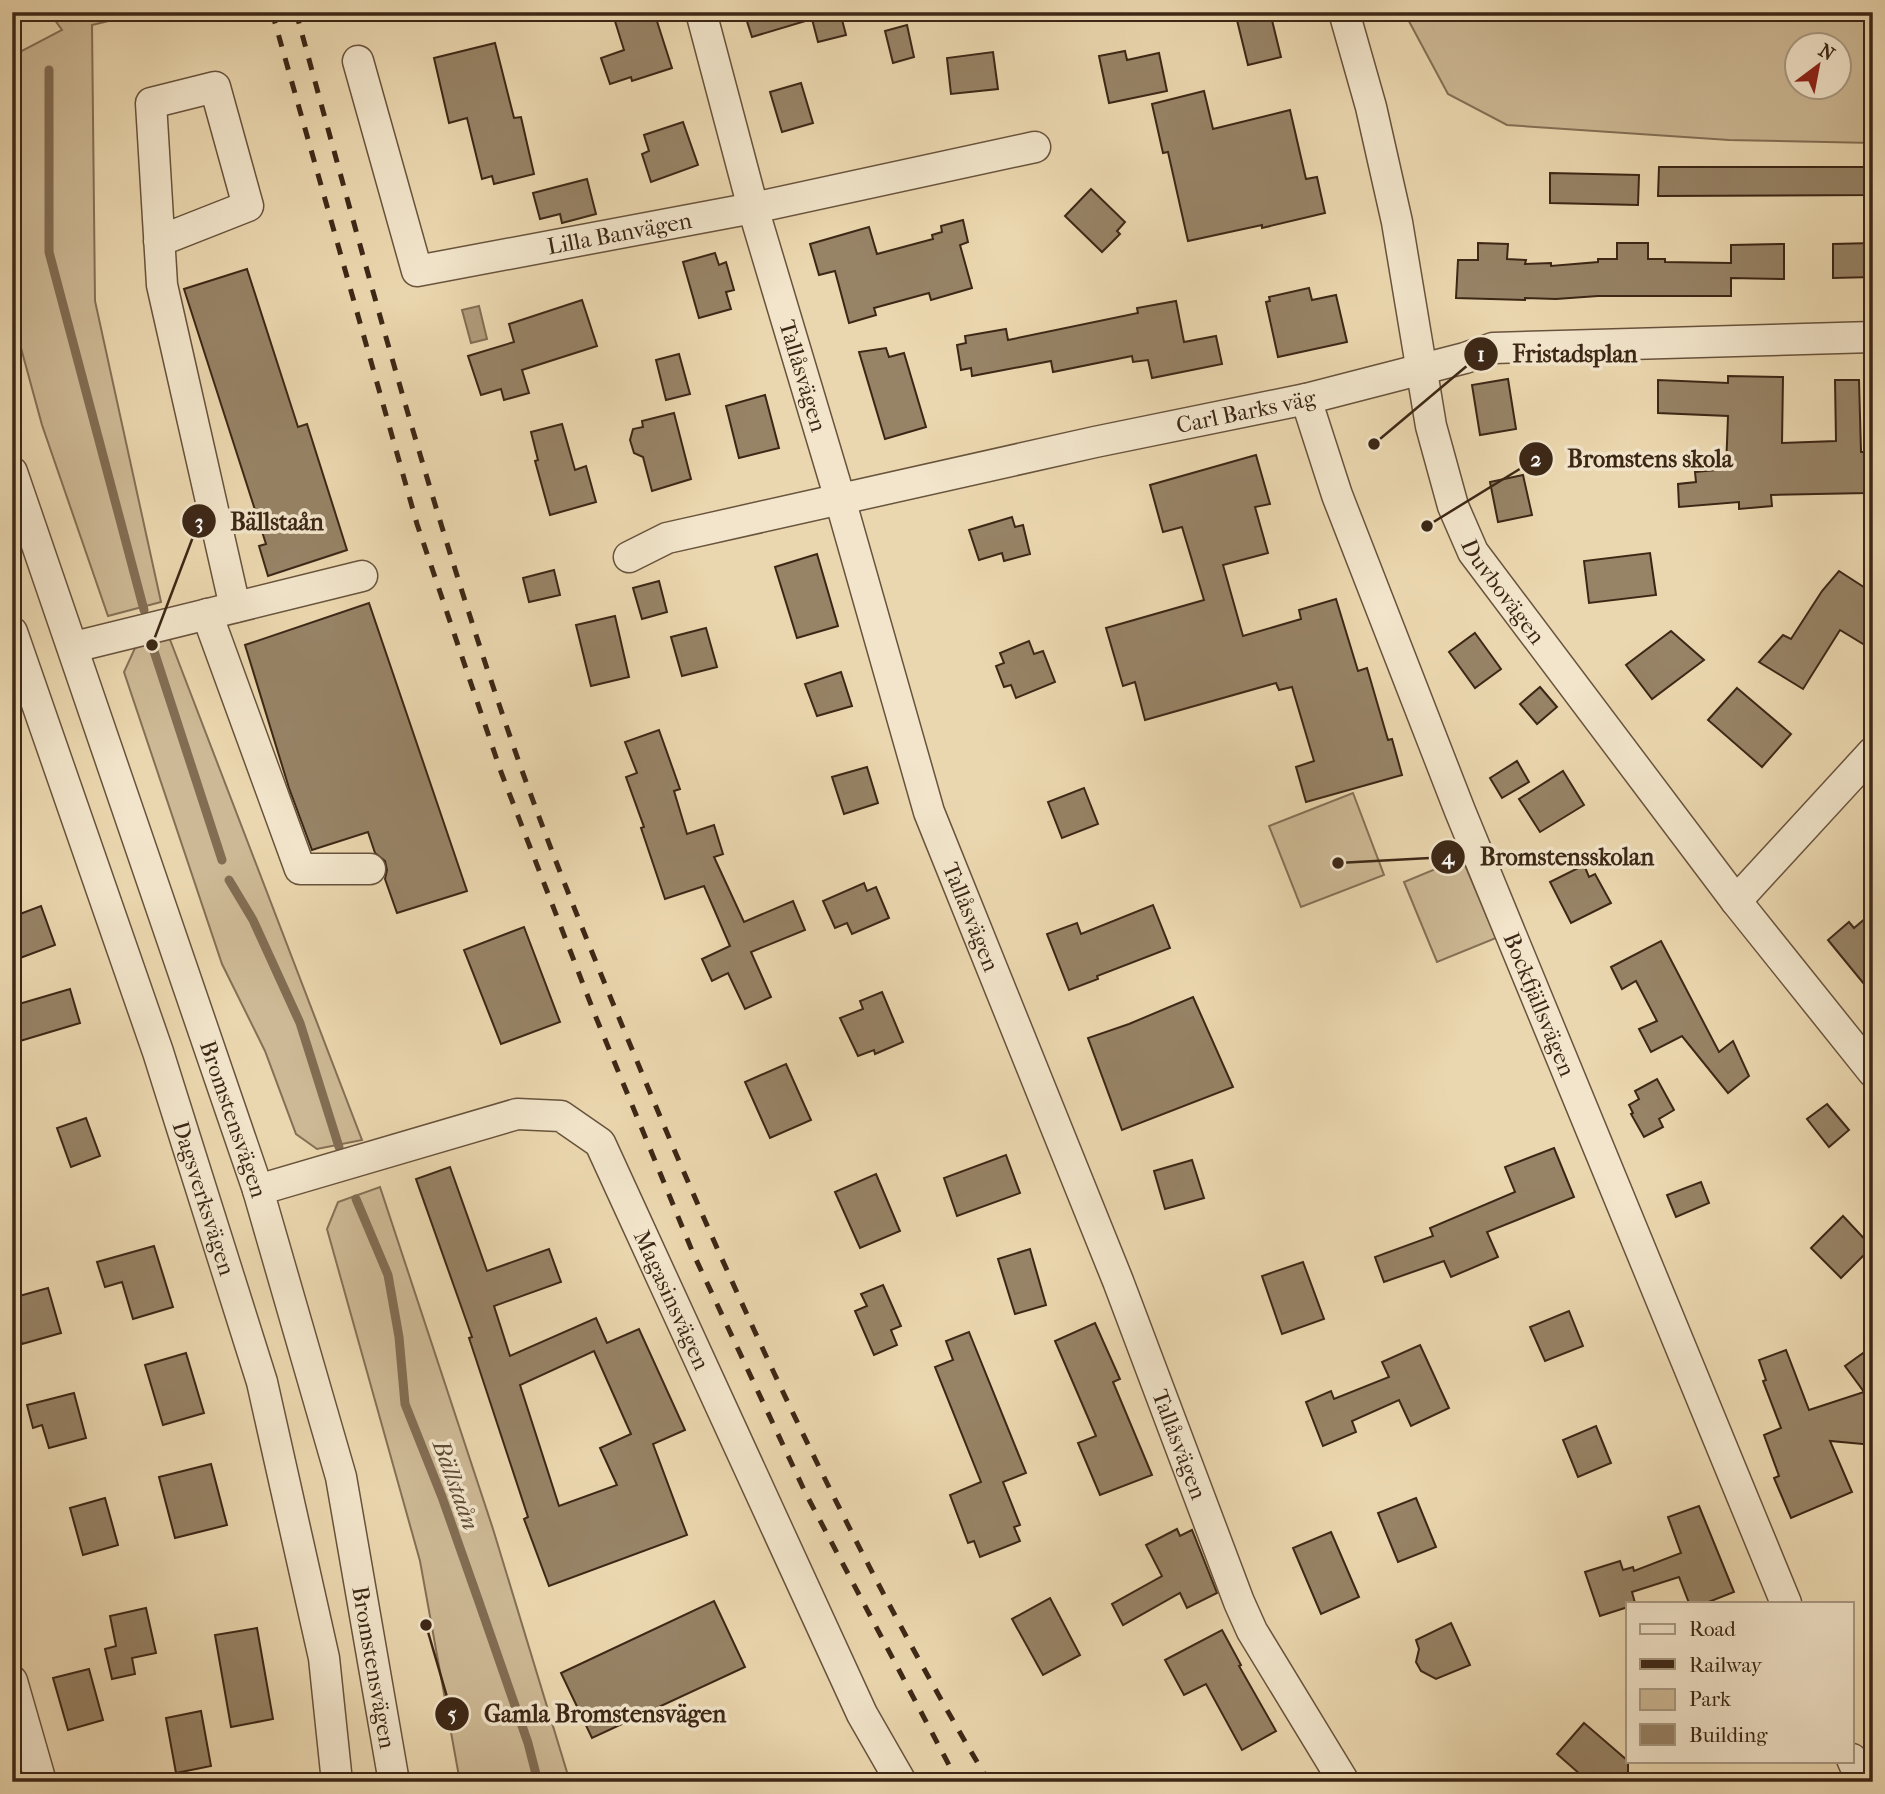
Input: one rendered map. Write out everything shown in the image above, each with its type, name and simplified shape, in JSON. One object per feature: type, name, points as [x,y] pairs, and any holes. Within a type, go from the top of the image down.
[{"type":"street","name":"Tallåsvägen","points":[[701,12],[753,208],[840,499],[929,812],[1121,1290],[1239,1602],[1252,1631],[1344,1782]]},
{"type":"street","name":"Duvbovägen","points":[[1345,12],[1371,107],[1397,222],[1431,426],[1453,506],[1473,552],[1736,901],[1873,1072]]},
{"type":"street","name":"Lilla Banvägen","points":[[358,61],[417,271],[753,208],[1035,147]]},
{"type":"street","points":[[159,241],[248,206],[215,87],[150,103],[159,241],[162,285],[208,614],[300,869],[370,869]]},
{"type":"street","name":"Carl Barks väg","points":[[629,557],[667,538],[1095,442],[1306,399],[1465,358],[1493,348],[1873,337]]},
{"type":"street","name":"Bockfjällsvägen","points":[[1306,399],[1338,495],[1461,811],[1786,1602]]},
{"type":"street","name":"Bromstensvägen","points":[[12,472],[258,1190],[341,1477],[394,1782]]},
{"type":"street","points":[[74,647],[362,576]]},
{"type":"street","name":"Dagsverksvägen","points":[[12,632],[158,1052],[262,1382],[324,1658],[337,1782]]},
{"type":"street","points":[[1736,901],[1873,752]]},
{"type":"street","name":"Magasinsvägen","points":[[258,1190],[517,1114],[561,1116],[600,1143],[856,1701],[901,1782]]},
{"type":"street","points":[[12,1681],[41,1782]]},
{"type":"street","points":[[1853,1762],[1862,1782]]},
{"type":"green space","points":[[49,12],[145,12],[92,25],[95,301],[161,602],[108,616],[42,425],[12,315],[12,56],[62,30]]},
{"type":"green space","points":[[1404,12],[1873,12],[1873,143],[1729,140],[1507,125],[1448,94]]},
{"type":"green space","points":[[169,637],[362,1140],[317,1149],[296,1134],[265,1051],[222,964],[124,672],[135,648]]},
{"type":"green space","points":[[1353,793],[1384,875],[1301,907],[1269,826]]},
{"type":"green space","points":[[1462,858],[1496,938],[1437,962],[1404,882]]},
{"type":"green space","points":[[380,1187],[493,1529],[570,1782],[460,1782],[420,1561],[327,1229],[338,1202]]},
{"type":"shaded area","points":[[479,306],[487,339],[471,343],[462,310]]},
{"type":"building","points":[[632,12],[654,12],[672,68],[632,81],[631,77],[610,84],[601,58],[624,50],[614,18]]},
{"type":"building","points":[[744,12],[840,12],[846,35],[818,42],[812,19],[752,37]]},
{"type":"building","points":[[1235,12],[1270,12],[1281,57],[1248,65]]},
{"type":"building","points":[[907,25],[914,57],[893,63],[885,31]]},
{"type":"building","points":[[495,43],[514,118],[521,117],[534,174],[494,184],[492,176],[482,179],[467,118],[449,123],[434,58]]},
{"type":"building","points":[[1125,51],[1127,60],[1159,53],[1167,91],[1109,103],[1099,56]]},
{"type":"building","points":[[993,52],[998,89],[951,94],[947,58]]},
{"type":"building","points":[[801,83],[813,123],[782,132],[770,92]]},
{"type":"building","points":[[1204,91],[1213,129],[1290,110],[1306,179],[1317,177],[1325,213],[1188,241],[1168,152],[1163,153],[1152,104]]},
{"type":"building","points":[[683,122],[698,165],[651,182],[642,154],[649,151],[644,135]]},
{"type":"building","points":[[1659,167],[1873,167],[1873,195],[1658,196]]},
{"type":"building","points":[[1550,173],[1639,175],[1638,205],[1550,203]]},
{"type":"building","points":[[587,179],[596,214],[562,223],[560,214],[540,219],[533,193]]},
{"type":"building","points":[[1091,189],[1125,222],[1117,231],[1120,234],[1102,252],[1065,216]]},
{"type":"building","points":[[963,220],[968,242],[960,245],[972,288],[931,300],[929,293],[874,308],[876,315],[849,323],[835,271],[819,275],[810,244],[869,227],[877,254],[933,239],[932,235],[942,232],[941,226]]},
{"type":"building","points":[[1478,243],[1508,244],[1507,259],[1526,260],[1525,264],[1551,263],[1551,266],[1617,259],[1617,243],[1648,243],[1648,259],[1665,259],[1665,262],[1731,263],[1731,245],[1784,244],[1784,279],[1731,278],[1731,296],[1598,296],[1525,300],[1456,298],[1458,260],[1478,260]]},
{"type":"building","points":[[1873,243],[1873,277],[1833,278],[1833,244]]},
{"type":"building","points":[[715,253],[719,265],[726,262],[734,290],[726,292],[731,309],[699,318],[683,262]]},
{"type":"building","points":[[247,269],[298,427],[307,424],[347,550],[268,576],[259,546],[266,544],[184,289]]},
{"type":"building","points":[[1309,288],[1312,300],[1336,295],[1347,342],[1278,357],[1266,302],[1270,301],[1269,297]]},
{"type":"building","points":[[582,300],[597,346],[522,370],[529,393],[504,400],[501,389],[481,395],[468,356],[514,342],[509,324]]},
{"type":"building","points":[[1176,301],[1184,342],[1216,336],[1222,364],[1152,378],[1148,360],[1133,362],[1132,356],[1053,372],[1051,361],[972,376],[971,368],[961,370],[957,345],[966,343],[965,336],[1006,329],[1008,340],[1138,313],[1137,308]]},
{"type":"building","points":[[886,348],[889,357],[904,353],[926,427],[885,439],[859,352]]},
{"type":"building","points":[[679,354],[690,394],[666,400],[656,360]]},
{"type":"building","points":[[1728,376],[1783,377],[1782,443],[1836,441],[1835,380],[1859,380],[1861,452],[1865,452],[1867,493],[1771,495],[1772,506],[1739,509],[1739,502],[1679,507],[1678,484],[1696,482],[1695,472],[1726,469],[1728,416],[1658,413],[1658,380],[1728,383]]},
{"type":"building","points":[[1508,379],[1516,429],[1480,435],[1472,385]]},
{"type":"building","points":[[765,395],[779,448],[739,458],[726,406]]},
{"type":"building","points":[[674,413],[691,479],[652,491],[643,457],[634,453],[630,440],[633,429],[643,427],[642,421]]},
{"type":"building","points":[[562,424],[575,470],[586,466],[596,502],[550,515],[535,461],[538,460],[531,432]]},
{"type":"building","points":[[1256,455],[1270,504],[1255,507],[1268,553],[1223,565],[1243,636],[1301,619],[1299,610],[1336,599],[1358,671],[1367,668],[1388,740],[1392,739],[1402,775],[1306,802],[1296,767],[1314,761],[1292,687],[1279,690],[1276,683],[1145,720],[1135,682],[1123,686],[1106,628],[1204,600],[1182,527],[1163,532],[1150,485]]},
{"type":"building","points":[[1523,475],[1532,515],[1498,522],[1490,482]]},
{"type":"building","points":[[1012,517],[1015,527],[1023,525],[1030,554],[1004,561],[1002,553],[979,560],[969,530]]},
{"type":"building","points":[[1650,553],[1656,595],[1589,603],[1584,561]]},
{"type":"building","points":[[817,554],[838,626],[797,638],[775,567]]},
{"type":"building","points":[[554,570],[560,595],[529,602],[523,578]]},
{"type":"building","points":[[1839,571],[1873,593],[1873,650],[1840,630],[1803,689],[1759,662],[1783,635],[1791,639],[1822,591]]},
{"type":"building","points":[[659,581],[667,612],[642,619],[633,588]]},
{"type":"building","points":[[369,603],[467,891],[397,913],[385,879],[385,861],[375,853],[368,832],[312,850],[289,788],[245,645]]},
{"type":"building","points":[[615,616],[629,677],[591,686],[576,625]]},
{"type":"building","points":[[706,628],[717,667],[682,676],[671,637]]},
{"type":"building","points":[[1671,631],[1704,660],[1652,699],[1626,665]]},
{"type":"building","points":[[1475,633],[1501,669],[1475,688],[1449,652]]},
{"type":"building","points":[[1029,641],[1034,654],[1043,651],[1055,682],[1016,698],[1011,685],[1004,687],[996,666],[1004,663],[1000,653]]},
{"type":"building","points":[[841,672],[852,706],[817,716],[805,684]]},
{"type":"building","points":[[1540,687],[1557,707],[1537,724],[1520,704]]},
{"type":"building","points":[[1737,688],[1791,734],[1762,767],[1708,720]]},
{"type":"building","points":[[659,730],[680,789],[674,791],[687,834],[714,825],[723,854],[714,857],[744,922],[793,901],[805,930],[751,952],[771,997],[745,1009],[728,973],[712,981],[702,959],[730,946],[704,886],[665,899],[641,828],[644,827],[626,777],[637,773],[625,742]]},
{"type":"building","points":[[1517,761],[1529,782],[1502,798],[1490,778]]},
{"type":"building","points":[[867,767],[878,803],[844,814],[832,777]]},
{"type":"building","points":[[1563,771],[1584,805],[1540,832],[1519,799]]},
{"type":"building","points":[[1084,788],[1098,824],[1062,838],[1048,802]]},
{"type":"building","points":[[1584,865],[1589,877],[1595,874],[1611,903],[1571,923],[1550,882]]},
{"type":"building","points":[[864,883],[867,891],[876,887],[889,918],[852,934],[847,923],[835,928],[823,901]]},
{"type":"building","points":[[1153,905],[1170,948],[1097,976],[1098,979],[1069,990],[1047,934],[1077,923],[1081,934]]},
{"type":"building","points":[[41,906],[55,945],[12,961],[12,917]]},
{"type":"building","points":[[1873,912],[1873,995],[1828,940],[1849,922],[1854,928]]},
{"type":"building","points":[[524,927],[560,1022],[501,1044],[464,950]]},
{"type":"building","points":[[1661,941],[1719,1052],[1733,1041],[1749,1076],[1728,1093],[1682,1036],[1651,1052],[1639,1029],[1657,1021],[1636,981],[1622,989],[1611,967]]},
{"type":"building","points":[[70,989],[80,1023],[20,1041],[12,1006]]},
{"type":"building","points":[[882,992],[903,1042],[875,1054],[874,1050],[858,1056],[840,1018],[863,1009],[860,1001]]},
{"type":"building","points":[[1193,997],[1233,1087],[1122,1130],[1088,1038]]},
{"type":"building","points":[[786,1064],[811,1120],[770,1138],[745,1082]]},
{"type":"building","points":[[1657,1079],[1674,1110],[1659,1119],[1663,1127],[1644,1137],[1629,1105],[1639,1099],[1635,1091]]},
{"type":"building","points":[[1827,1104],[1849,1130],[1829,1147],[1807,1119]]},
{"type":"building","points":[[86,1118],[100,1156],[71,1167],[57,1128]]},
{"type":"building","points":[[1554,1148],[1574,1197],[1487,1232],[1498,1257],[1451,1277],[1444,1261],[1384,1282],[1375,1257],[1433,1236],[1430,1228],[1515,1192],[1505,1167]]},
{"type":"building","points":[[1006,1155],[1020,1193],[957,1216],[944,1178]]},
{"type":"building","points":[[1192,1160],[1204,1198],[1165,1209],[1154,1171]]},
{"type":"building","points":[[450,1167],[487,1271],[549,1249],[561,1282],[494,1306],[510,1356],[596,1318],[607,1343],[639,1329],[685,1430],[653,1444],[687,1535],[549,1586],[524,1519],[528,1517],[469,1338],[472,1337],[416,1179]],"holes":[[[594,1351],[631,1434],[600,1448],[617,1485],[559,1506],[520,1385]]]},
{"type":"building","points":[[876,1174],[900,1231],[860,1248],[835,1192]]},
{"type":"building","points":[[1701,1182],[1709,1203],[1676,1217],[1667,1195]]},
{"type":"building","points":[[1843,1216],[1872,1247],[1841,1278],[1811,1248]]},
{"type":"building","points":[[154,1246],[173,1307],[133,1319],[122,1282],[105,1287],[97,1262]]},
{"type":"building","points":[[1030,1249],[1046,1305],[1015,1314],[998,1259]]},
{"type":"building","points":[[1303,1262],[1324,1319],[1282,1334],[1262,1276]]},
{"type":"building","points":[[883,1285],[901,1326],[891,1330],[897,1345],[874,1355],[855,1311],[867,1306],[861,1294]]},
{"type":"building","points":[[48,1288],[61,1333],[22,1344],[12,1311],[12,1298]]},
{"type":"building","points":[[1569,1311],[1583,1346],[1545,1361],[1530,1327]]},
{"type":"building","points":[[1095,1323],[1120,1379],[1113,1382],[1152,1475],[1100,1495],[1078,1443],[1096,1436],[1055,1341]]},
{"type":"building","points":[[969,1332],[1026,1473],[1003,1482],[1020,1525],[1014,1527],[1020,1541],[980,1557],[974,1541],[968,1543],[950,1495],[981,1482],[935,1367],[953,1360],[946,1341]]},
{"type":"building","points":[[1420,1345],[1449,1408],[1411,1426],[1399,1400],[1352,1421],[1356,1432],[1323,1446],[1306,1402],[1331,1391],[1334,1399],[1389,1377],[1382,1362]]},
{"type":"building","points":[[1873,1346],[1873,1445],[1830,1441],[1852,1492],[1791,1518],[1774,1478],[1779,1476],[1764,1435],[1781,1428],[1763,1381],[1766,1380],[1759,1360],[1786,1350],[1809,1410],[1864,1392],[1845,1366]]},
{"type":"building","points":[[186,1353],[204,1413],[163,1425],[145,1365]]},
{"type":"building","points":[[74,1393],[86,1438],[49,1448],[42,1425],[33,1428],[27,1405]]},
{"type":"building","points":[[1596,1426],[1611,1463],[1578,1477],[1563,1440]]},
{"type":"building","points":[[211,1464],[227,1525],[175,1538],[159,1477]]},
{"type":"building","points":[[105,1498],[118,1545],[83,1555],[70,1508]]},
{"type":"building","points":[[1416,1498],[1436,1547],[1398,1562],[1378,1513]]},
{"type":"building","points":[[1699,1506],[1734,1592],[1709,1602],[1689,1602],[1679,1577],[1632,1592],[1635,1602],[1626,1602],[1626,1608],[1600,1616],[1585,1572],[1620,1561],[1623,1570],[1633,1567],[1634,1571],[1681,1553],[1668,1517]]},
{"type":"building","points":[[1177,1529],[1180,1536],[1192,1530],[1217,1593],[1187,1608],[1180,1593],[1123,1625],[1112,1604],[1162,1576],[1146,1545]]},
{"type":"building","points":[[1331,1532],[1359,1597],[1321,1614],[1293,1548]]},
{"type":"building","points":[[1050,1598],[1080,1655],[1043,1675],[1012,1619]]},
{"type":"building","points":[[714,1601],[745,1667],[592,1738],[561,1673]]},
{"type":"building","points":[[146,1608],[156,1653],[132,1658],[135,1674],[112,1679],[105,1649],[116,1646],[110,1616]]},
{"type":"building","points":[[1451,1623],[1470,1665],[1436,1679],[1421,1671],[1416,1662],[1419,1649],[1416,1640]]},
{"type":"building","points":[[257,1628],[273,1719],[231,1727],[215,1635]]},
{"type":"building","points":[[1222,1630],[1276,1731],[1242,1750],[1206,1684],[1184,1695],[1165,1660]]},
{"type":"building","points":[[89,1669],[103,1720],[68,1730],[53,1678]]},
{"type":"building","points":[[201,1711],[211,1766],[176,1773],[166,1718]]},
{"type":"building","points":[[1584,1723],[1626,1759],[1628,1782],[1589,1782],[1557,1754]]},
{"type":"waterway","name":"Bällstaån","points":[[49,70],[49,252],[144,610]]},
{"type":"waterway","name":"Bällstaån","points":[[152,645],[222,860]]},
{"type":"waterway","name":"Bällstaån","points":[[229,880],[253,920],[300,1023],[339,1147]]},
{"type":"waterway","name":"Bällstaån","points":[[356,1199],[388,1275],[399,1337],[405,1404],[442,1497],[479,1602],[528,1743],[538,1782]]},
{"type":"railway","points":[[272,12],[417,524],[501,772],[595,1015],[693,1253],[806,1494],[958,1782]]},
{"type":"railway","points":[[296,12],[401,390],[458,579],[520,765],[571,900],[662,1121],[774,1374],[855,1540],[989,1782]]},
{"type":"place","name":"Fristadsplan","points":[[1374,444]]},
{"type":"place","name":"Bromstens skola","points":[[1427,526]]},
{"type":"place","name":"Bällstaån","points":[[152,645]]},
{"type":"place","name":"Bromstensskolan","points":[[1338,863]]},
{"type":"place","name":"Gamla Bromstensvägen","points":[[426,1625]]}]
